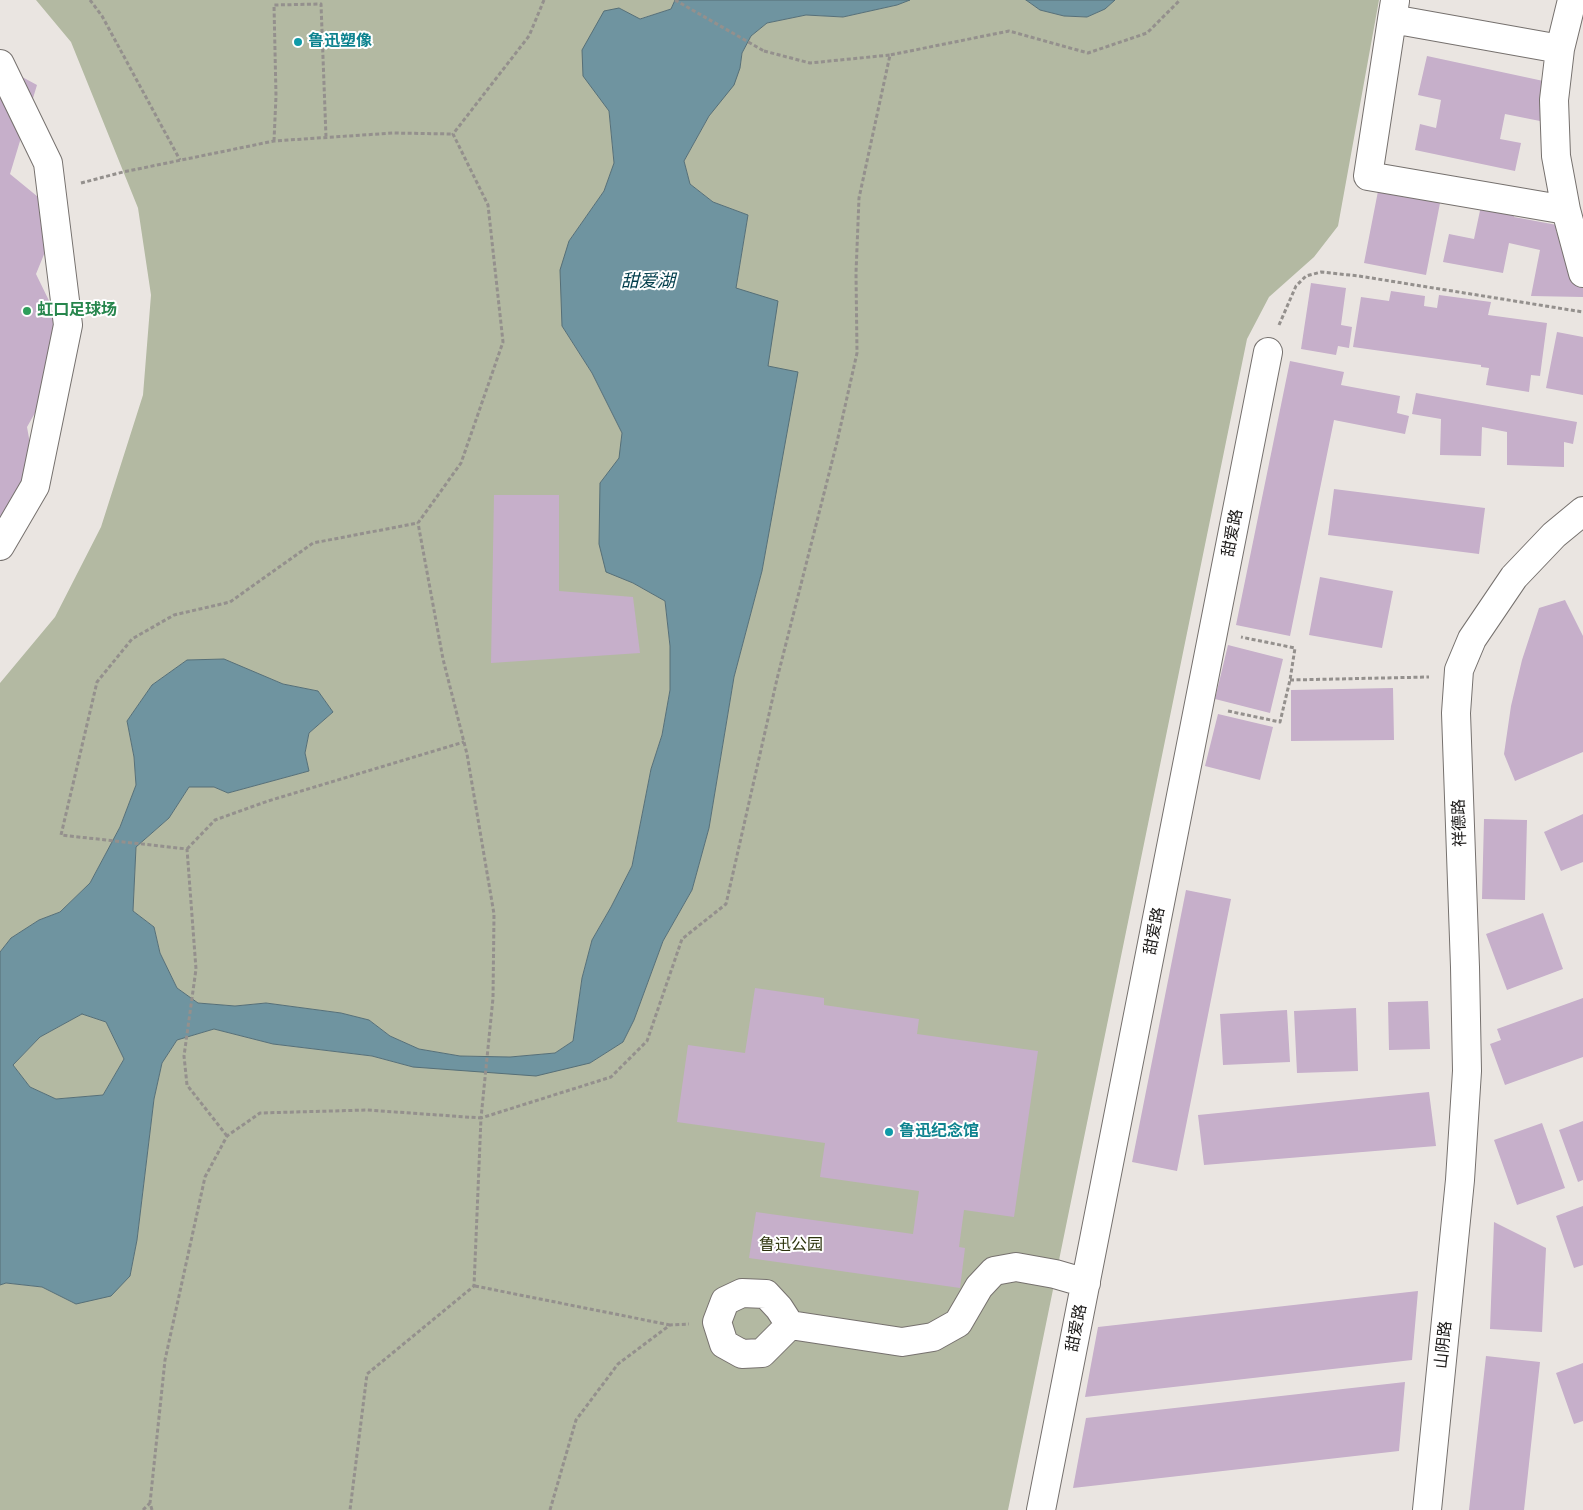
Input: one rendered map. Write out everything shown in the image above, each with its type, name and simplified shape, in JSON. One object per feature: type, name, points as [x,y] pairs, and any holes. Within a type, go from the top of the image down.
[{"type":"street","points":[[1572,0],[1560,49],[1554,100],[1556,156],[1566,210],[1583,273]]},
{"type":"street","points":[[1560,49],[1394,10],[1368,176],[1566,210]]},
{"type":"street","points":[[0,64],[48,163],[68,325],[35,486],[0,546]]},
{"type":"street","name":"甜爱路","points":[[1042,1510],[1268,352]]},
{"type":"street","name":"祥德路","points":[[1460,1180],[1467,1071],[1456,713],[1459,670],[1472,639],[1514,577],[1554,535],[1583,511]]},
{"type":"street","name":"山阴路","points":[[1427,1510],[1460,1180]]},
{"type":"street","points":[[790,1325],[762,1353],[742,1354],[724,1344],[717,1322],[725,1301],[742,1293],[766,1294],[779,1308],[790,1325],[902,1342],[933,1337],[958,1323],[979,1287],[994,1271],[1016,1267],[1055,1274],[1086,1283]]},
{"type":"path","points":[[90,0],[102,16],[180,160]]},
{"type":"path","points":[[453,134],[529,36],[544,0]]},
{"type":"path","points":[[675,0],[764,51],[810,63],[890,55],[1009,31],[1088,53],[1147,33],[1180,0]]},
{"type":"path","points":[[274,141],[276,96],[274,5],[321,4],[326,137]]},
{"type":"path","points":[[152,1510],[150,1503],[165,1360],[205,1177],[227,1136],[260,1114],[367,1110],[481,1118],[611,1077],[647,1041],[682,939],[726,904],[777,679],[837,442],[857,353],[856,273],[859,198],[890,55]]},
{"type":"path","points":[[51,191],[123,172],[274,141],[393,133],[453,134]]},
{"type":"path","points":[[187,849],[61,836],[97,682],[132,639],[174,615],[230,602],[313,543],[418,523],[461,463],[503,342],[488,205],[453,134]]},
{"type":"path","points":[[1268,352],[1296,286],[1306,276],[1321,272],[1359,276],[1583,312]]},
{"type":"path","points":[[350,1510],[367,1374],[474,1286],[481,1118],[493,998],[494,914],[464,742],[443,658],[418,523]]},
{"type":"path","points":[[1200,705],[1280,722],[1290,680],[1295,648],[1214,631]]},
{"type":"path","points":[[1290,680],[1434,677]]},
{"type":"path","points":[[227,1136],[187,1085],[184,1056],[196,969],[187,849],[215,820],[268,800],[464,742]]},
{"type":"path","points":[[474,1286],[670,1325],[717,1322]]},
{"type":"path","points":[[550,1510],[576,1420],[618,1364],[670,1325]]},
{"type":"path","points":[[142,1510],[150,1503]]},
{"type":"green space","points":[[36,0],[675,0],[671,9],[639,19],[619,8],[584,76],[609,111],[614,163],[604,191],[569,241],[562,326],[592,373],[622,433],[620,458],[600,483],[606,571],[633,583],[665,601],[670,646],[670,690],[662,735],[651,769],[632,866],[592,940],[582,978],[573,1041],[555,1053],[510,1057],[460,1056],[419,1049],[390,1036],[369,1020],[341,1013],[266,1003],[235,1006],[198,1003],[177,988],[160,953],[154,927],[133,911],[136,847],[169,818],[189,787],[214,787],[228,793],[309,771],[305,753],[309,733],[333,712],[318,691],[283,684],[223,659],[187,660],[152,685],[127,721],[134,757],[136,785],[120,827],[90,883],[60,912],[39,920],[11,938],[0,952],[0,683],[55,617],[101,527],[143,395],[151,295],[138,208],[71,42]]},
{"type":"green space","name":"鲁迅公园","points":[[910,0],[1026,0],[1040,10],[1064,16],[1087,17],[1105,9],[1115,0],[1379,0],[1338,226],[1314,257],[1269,297],[1247,339],[1008,1510],[0,1510],[0,1285],[6,1283],[42,1287],[76,1304],[130,1276],[137,1240],[154,1099],[162,1063],[177,1040],[214,1029],[273,1044],[372,1056],[413,1067],[590,1063],[623,1042],[634,1020],[663,941],[692,890],[709,828],[734,677],[762,571],[797,373],[768,366],[736,288],[748,215],[713,202],[690,184],[684,161],[709,116],[740,68],[742,53],[751,36],[767,23],[806,15],[843,17],[897,5]]},
{"type":"green space","points":[[82,1014],[106,1022],[124,1059],[103,1095],[56,1099],[30,1087],[13,1065],[40,1037]]},
{"type":"water","name":"甜爱湖","points":[[675,0],[910,0],[897,5],[843,17],[806,15],[767,23],[751,36],[742,53],[740,68],[734,85],[709,116],[684,161],[690,184],[713,202],[748,215],[736,288],[778,301],[768,366],[798,372],[762,571],[734,677],[709,828],[692,890],[663,941],[634,1020],[623,1042],[590,1063],[536,1076],[413,1067],[372,1056],[273,1044],[214,1029],[177,1040],[162,1063],[154,1099],[137,1240],[130,1276],[111,1296],[76,1304],[42,1287],[6,1283],[0,1285],[0,952],[11,938],[39,920],[60,912],[90,883],[120,827],[136,785],[134,757],[127,721],[152,685],[187,660],[224,659],[283,684],[318,691],[333,712],[309,733],[305,753],[309,771],[228,793],[214,787],[189,787],[169,818],[136,847],[133,911],[154,927],[160,953],[177,988],[198,1003],[235,1006],[266,1003],[341,1013],[369,1020],[390,1036],[419,1049],[460,1056],[510,1057],[555,1053],[573,1041],[582,978],[592,940],[632,866],[651,769],[662,735],[670,690],[670,646],[665,601],[633,583],[606,572],[599,544],[600,483],[619,458],[622,433],[592,373],[562,326],[560,270],[569,241],[604,191],[614,163],[609,111],[583,76],[582,50],[604,11],[619,8],[640,19],[671,9]],"holes":[[[82,1014],[106,1022],[124,1059],[103,1095],[56,1099],[30,1087],[13,1065],[40,1037]]]},
{"type":"water","points":[[1026,0],[1115,0],[1105,9],[1087,17],[1064,16],[1040,10]]},
{"type":"building","points":[[1427,56],[1548,82],[1540,121],[1505,114],[1500,139],[1521,143],[1515,171],[1415,150],[1420,124],[1436,128],[1441,100],[1418,95]]},
{"type":"building","name":"虹口足球场","points":[[0,65],[37,85],[10,174],[60,215],[36,274],[72,348],[27,427],[38,488],[0,528]]},
{"type":"building","points":[[1379,186],[1441,198],[1426,275],[1364,263]]},
{"type":"building","points":[[1482,201],[1516,208],[1514,217],[1557,225],[1556,232],[1573,235],[1583,282],[1583,297],[1531,296],[1540,250],[1509,243],[1503,273],[1443,262],[1449,234],[1474,239]]},
{"type":"building","points":[[1311,283],[1346,288],[1341,325],[1352,327],[1349,348],[1338,346],[1336,355],[1301,349]]},
{"type":"building","points":[[1391,291],[1425,296],[1424,306],[1437,308],[1439,295],[1491,302],[1488,315],[1547,323],[1540,376],[1531,375],[1529,392],[1486,385],[1489,368],[1481,367],[1481,365],[1353,347],[1361,297],[1389,301]]},
{"type":"building","points":[[1557,332],[1583,337],[1583,395],[1546,388]]},
{"type":"building","points":[[1290,361],[1344,372],[1341,385],[1400,396],[1397,413],[1409,416],[1405,434],[1334,420],[1290,636],[1236,625]]},
{"type":"building","points":[[1416,393],[1577,422],[1573,444],[1564,442],[1564,467],[1507,465],[1507,432],[1482,427],[1481,456],[1440,455],[1441,419],[1412,414]]},
{"type":"building","points":[[1334,489],[1485,508],[1479,554],[1328,535]]},
{"type":"building","points":[[494,495],[559,495],[559,591],[633,597],[640,653],[491,663]]},
{"type":"building","points":[[1320,577],[1393,591],[1382,648],[1309,635]]},
{"type":"building","points":[[1565,600],[1583,636],[1583,752],[1515,781],[1504,754],[1511,706],[1522,660],[1539,608]]},
{"type":"building","points":[[1228,645],[1283,659],[1270,713],[1215,699]]},
{"type":"building","points":[[1393,688],[1394,740],[1291,741],[1291,690]]},
{"type":"building","points":[[1218,714],[1273,727],[1260,780],[1205,766]]},
{"type":"building","points":[[1583,814],[1583,862],[1561,871],[1544,832]]},
{"type":"building","points":[[1484,819],[1527,820],[1525,900],[1482,899]]},
{"type":"building","points":[[1186,890],[1231,899],[1177,1171],[1132,1162]]},
{"type":"building","points":[[1543,913],[1563,969],[1507,990],[1486,934]]},
{"type":"building","name":"鲁迅纪念馆","points":[[755,988],[824,998],[824,1005],[919,1019],[917,1034],[1038,1051],[1014,1217],[964,1210],[959,1247],[965,1248],[960,1288],[749,1258],[756,1212],[913,1234],[919,1191],[820,1177],[825,1143],[677,1122],[688,1045],[745,1053]]},
{"type":"building","points":[[1583,998],[1583,1057],[1505,1085],[1490,1044],[1501,1040],[1497,1029]]},
{"type":"building","points":[[1428,1001],[1430,1049],[1389,1050],[1388,1002]]},
{"type":"building","points":[[1356,1008],[1358,1071],[1297,1073],[1294,1011]]},
{"type":"building","points":[[1287,1010],[1290,1062],[1223,1065],[1220,1014]]},
{"type":"building","points":[[1429,1092],[1436,1146],[1204,1165],[1198,1115]]},
{"type":"building","points":[[1583,1121],[1583,1180],[1578,1182],[1559,1130]]},
{"type":"building","points":[[1542,1123],[1565,1188],[1517,1205],[1494,1140]]},
{"type":"building","points":[[1583,1206],[1583,1265],[1574,1268],[1556,1216]]},
{"type":"building","points":[[1494,1222],[1546,1248],[1542,1332],[1490,1329]]},
{"type":"building","points":[[1418,1291],[1412,1360],[1085,1397],[1098,1327]]},
{"type":"building","points":[[1486,1356],[1540,1362],[1524,1510],[1469,1510]]},
{"type":"building","points":[[1583,1363],[1583,1421],[1574,1424],[1556,1373]]},
{"type":"building","points":[[1405,1382],[1399,1451],[1073,1488],[1086,1418]]},
{"type":"place","name":"鲁迅塑像","points":[[298,42]]},
{"type":"place","name":"虹口足球场","points":[[27,311]]},
{"type":"place","name":"鲁迅纪念馆","points":[[889,1132]]}]
